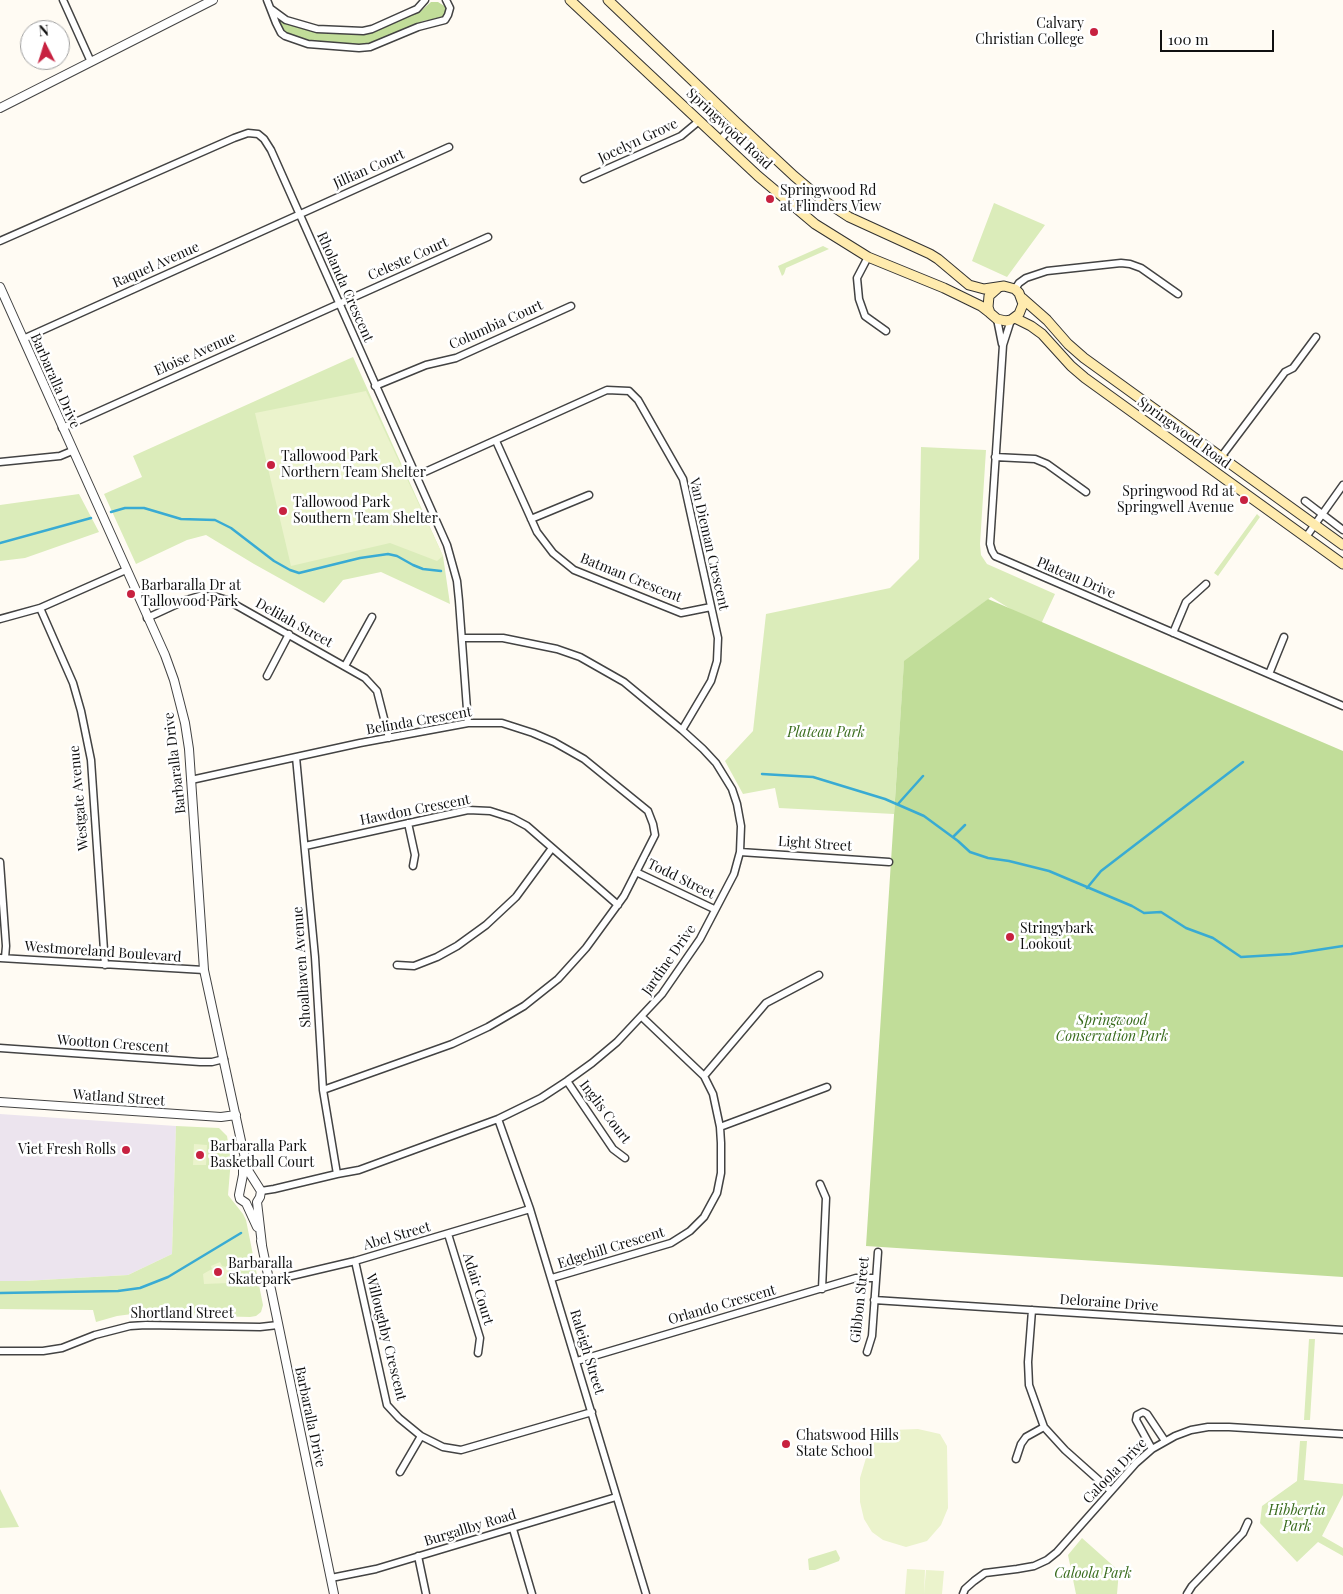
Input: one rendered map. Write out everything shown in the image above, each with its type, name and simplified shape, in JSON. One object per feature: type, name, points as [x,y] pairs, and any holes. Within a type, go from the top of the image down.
[{"type":"main road","name":"Springwood Road","points":[[570,0],[758,176],[815,224],[868,257],[944,288],[981,306],[994,316]]},
{"type":"main road","name":"Springwood Road","points":[[608,0],[736,122],[820,198],[874,229],[930,254],[969,285],[984,289],[998,288]]},
{"type":"main road","points":[[1009,286],[1015,289],[1022,298],[1022,309],[1013,319],[1006,321],[994,316],[988,307],[990,296],[998,288],[1009,286]]},
{"type":"main road","name":"Springwood Road","points":[[1022,298],[1047,320],[1076,351],[1343,546]]},
{"type":"main road","name":"Springwood Road","points":[[1013,319],[1031,326],[1042,334],[1071,366],[1085,378],[1343,564]]},
{"type":"street","points":[[62,0],[91,62]]},
{"type":"street","points":[[0,108],[91,62],[196,4],[214,0]]},
{"type":"street","points":[[267,0],[276,23],[281,33],[285,36],[308,44],[359,48],[370,47],[418,27],[445,20],[450,8],[446,0]]},
{"type":"street","points":[[272,10],[286,20],[310,27],[363,31],[372,29],[410,12],[425,0]]},
{"type":"street","name":"Jocelyn Grove","points":[[584,179],[681,136],[699,120]]},
{"type":"street","points":[[720,140],[736,122]]},
{"type":"street","name":"Rholanda Crescent","points":[[0,241],[234,138],[248,134],[258,134],[264,139],[271,150],[300,214],[447,545],[458,587],[468,723]]},
{"type":"street","name":"Jillian Court","points":[[300,214],[449,147]]},
{"type":"street","name":"Raquel Avenue","points":[[23,339],[300,214]]},
{"type":"street","name":"Celeste Court","points":[[339,304],[488,237]]},
{"type":"street","points":[[868,257],[857,278],[858,299],[865,316],[886,331]]},
{"type":"street","points":[[1015,289],[1026,278],[1047,271],[1121,263],[1141,268],[1178,294]]},
{"type":"street","name":"Barbaralla Drive","points":[[0,287],[165,655],[174,680],[185,723],[191,780],[204,970],[243,1150],[249,1172],[261,1191],[257,1202],[262,1245]]},
{"type":"street","name":"Eloise Avenue","points":[[62,428],[339,304]]},
{"type":"street","name":"Columbia Court","points":[[375,386],[426,365],[456,358],[571,306]]},
{"type":"street","name":"Plateau Drive","points":[[994,316],[1003,345]]},
{"type":"street","name":"Plateau Drive","points":[[1013,319],[1003,345],[990,544],[995,556],[1343,706]]},
{"type":"street","points":[[1220,457],[1285,372],[1292,368],[1316,337]]},
{"type":"street","name":"Van Dieman Crescent","points":[[416,476],[607,390],[628,391],[638,400],[683,479],[718,638],[717,662],[711,681],[682,730]]},
{"type":"street","name":"Batman Crescent","points":[[496,440],[537,532],[553,553],[574,570],[681,612],[711,607]]},
{"type":"street","points":[[0,462],[60,456],[72,451]]},
{"type":"street","points":[[995,457],[1035,459],[1047,464],[1086,492]]},
{"type":"street","points":[[1306,537],[1343,485]]},
{"type":"street","points":[[531,518],[589,495]]},
{"type":"street","points":[[1305,502],[1343,530]]},
{"type":"street","points":[[0,619],[40,608],[126,570]]},
{"type":"street","points":[[1173,633],[1186,602],[1206,584]]},
{"type":"street","name":"Delilah Street","points":[[147,618],[186,600],[200,596],[217,597],[227,600],[365,678],[377,691],[389,738]]},
{"type":"street","name":"Westgate Avenue","points":[[40,608],[73,683],[91,760],[105,965]]},
{"type":"street","points":[[345,666],[372,617]]},
{"type":"street","points":[[267,676],[289,634]]},
{"type":"street","points":[[1269,674],[1284,637]]},
{"type":"street","name":"Jardine Drive","points":[[261,1191],[359,1170],[498,1119],[541,1098],[592,1063],[617,1042],[662,994],[696,946],[734,874],[740,852],[741,826],[732,789],[716,763],[682,730],[624,682],[580,657],[530,642],[503,638],[463,638]]},
{"type":"street","name":"Belinda Crescent","points":[[191,780],[468,723],[502,723],[554,742],[584,759],[648,811],[655,835],[636,872],[618,905],[586,948],[558,979],[524,1006],[488,1027],[452,1044],[323,1090]]},
{"type":"street","name":"Shoalhaven Avenue","points":[[296,757],[315,957],[323,1090],[337,1174]]},
{"type":"street","name":"Hawdon Crescent","points":[[305,846],[468,810],[490,811],[512,818],[527,826],[618,905]]},
{"type":"street","points":[[408,823],[415,855],[413,866]]},
{"type":"street","points":[[397,965],[414,966],[437,957],[458,946],[486,925],[516,897],[552,848]]},
{"type":"street","name":"Light Street","points":[[740,852],[889,862]]},
{"type":"street","points":[[0,862],[6,946],[3,958]]},
{"type":"street","name":"Todd Street","points":[[636,872],[714,910]]},
{"type":"street","name":"Westmoreland Boulevard","points":[[3,958],[204,970]]},
{"type":"street","points":[[704,1076],[766,1003],[819,975]]},
{"type":"street","name":"Edgehill Crescent","points":[[552,1278],[671,1243],[690,1231],[704,1217],[717,1193],[721,1173],[720,1127],[713,1094],[704,1076],[642,1017]]},
{"type":"street","name":"Wootton Crescent","points":[[0,1048],[200,1062],[224,1059]]},
{"type":"street","name":"Inglis Court","points":[[566,1081],[613,1149],[625,1158]]},
{"type":"street","points":[[720,1127],[827,1087]]},
{"type":"street","name":"Watland Street","points":[[0,1102],[221,1117],[236,1115]]},
{"type":"street","name":"Raleigh Street","points":[[498,1119],[552,1278],[646,1594]]},
{"type":"street","name":"Barbaralla Drive","points":[[243,1150],[243,1175],[239,1195],[240,1199],[246,1203],[255,1222],[262,1245],[334,1594]]},
{"type":"street","points":[[240,1188],[246,1183],[252,1182],[256,1184]]},
{"type":"street","points":[[820,1184],[826,1198],[822,1289]]},
{"type":"street","points":[[246,1203],[257,1202]]},
{"type":"street","name":"Abel Street","points":[[270,1282],[355,1261],[530,1209]]},
{"type":"street","name":"Adair Court","points":[[448,1234],[480,1338],[478,1352]]},
{"type":"street","name":"Gibbon Street","points":[[867,1352],[872,1336],[878,1252]]},
{"type":"street","name":"Willoughby Crescent","points":[[355,1261],[387,1405],[399,1418],[422,1436],[443,1447],[461,1450],[592,1412]]},
{"type":"street","name":"Orlando Crescent","points":[[577,1361],[856,1278],[875,1278]]},
{"type":"street","name":"Deloraine Drive","points":[[874,1300],[1343,1330]]},
{"type":"street","points":[[1032,1310],[1028,1362],[1029,1385],[1044,1426],[1065,1450],[1111,1491]]},
{"type":"street","name":"Shortland Street","points":[[0,1351],[43,1351],[62,1348],[95,1335],[130,1326],[260,1327],[278,1325]]},
{"type":"street","points":[[1152,1449],[1136,1420],[1137,1415],[1143,1412],[1147,1414],[1165,1440]]},
{"type":"street","points":[[1016,1459],[1021,1444],[1026,1437],[1044,1426]]},
{"type":"street","name":"Caloola Drive","points":[[963,1594],[965,1589],[986,1573],[1034,1566],[1047,1560],[1057,1552],[1136,1463],[1165,1440],[1191,1430],[1229,1426],[1343,1434]]},
{"type":"street","points":[[400,1472],[422,1436]]},
{"type":"street","name":"Burgallby Road","points":[[331,1578],[376,1569],[616,1497]]},
{"type":"street","points":[[1187,1594],[1192,1586],[1244,1533],[1248,1522]]},
{"type":"street","points":[[512,1529],[532,1594]]},
{"type":"street","points":[[418,1556],[426,1594]]},
{"type":"shaded area","points":[[0,1114],[176,1126],[172,1254],[128,1275],[0,1281]]},
{"type":"green space","points":[[431,2],[438,2],[446,7],[447,11],[444,17],[423,21],[376,42],[358,45],[311,41],[288,34],[283,30],[279,22],[319,32],[364,34],[419,12]]},
{"type":"green space","points":[[994,203],[1045,225],[1007,277],[972,261]]},
{"type":"green space","points":[[823,246],[829,249],[786,268],[782,276],[778,266]]},
{"type":"green space","points":[[353,357],[443,556],[450,604],[381,572],[343,580],[324,603],[206,535],[187,540],[136,564],[104,494],[142,477],[133,456]]},
{"type":"green space","points":[[366,391],[443,556],[437,561],[390,543],[291,566],[255,413]]},
{"type":"green space","name":"Plateau Park","points":[[921,447],[986,450],[980,544],[981,555],[987,564],[1055,594],[1042,622],[1038,626],[991,597],[904,663],[894,814],[779,808],[775,788],[743,794],[725,761],[753,731],[766,614],[890,588],[919,559]]},
{"type":"green space","points":[[79,494],[99,532],[25,558],[0,561],[0,505]]},
{"type":"green space","points":[[1257,514],[1260,517],[1218,576],[1214,573]]},
{"type":"green space","name":"Springwood Conservation Park","points":[[988,599],[1343,751],[1343,1277],[866,1246],[904,661]]},
{"type":"green space","points":[[176,1126],[219,1128],[227,1136],[231,1159],[228,1195],[246,1220],[263,1305],[261,1312],[256,1316],[250,1317],[132,1314],[96,1322],[93,1310],[0,1309],[0,1281],[128,1275],[172,1254]]},
{"type":"green space","name":"Barbaralla Park Basketball Court","points":[[194,1144],[207,1145],[206,1165],[193,1165]]},
{"type":"green space","name":"Barbaralla Skatepark","points":[[220,1262],[222,1266],[226,1267],[231,1277],[229,1283],[204,1284],[203,1274],[212,1269],[211,1266]]},
{"type":"green space","points":[[1309,1339],[1315,1339],[1310,1420],[1304,1420]]},
{"type":"green space","points":[[918,1429],[940,1434],[947,1446],[948,1508],[941,1525],[927,1541],[906,1547],[883,1540],[872,1532],[864,1519],[860,1502],[860,1478],[872,1438],[892,1430]]},
{"type":"green space","name":"Hibbertia Park","points":[[1300,1441],[1307,1441],[1304,1480],[1343,1484],[1343,1495],[1322,1536],[1343,1548],[1343,1556],[1318,1542],[1297,1562],[1260,1523],[1262,1506],[1297,1481]]},
{"type":"green space","points":[[0,1489],[19,1527],[0,1528]]},
{"type":"green space","name":"Caloola Park","points":[[1082,1538],[1119,1571],[1117,1594],[1076,1594],[1068,1555]]},
{"type":"green space","points":[[836,1550],[840,1558],[839,1561],[815,1570],[809,1570],[808,1559]]},
{"type":"green space","points":[[907,1569],[925,1570],[924,1594],[905,1594]]},
{"type":"green space","points":[[926,1570],[944,1571],[942,1594],[924,1594]]},
{"type":"waterway","points":[[111,512],[125,508],[144,508],[181,519],[215,520],[231,528],[274,561],[299,573],[360,558],[388,554],[397,556],[423,569],[441,571]]},
{"type":"waterway","points":[[0,543],[91,518]]},
{"type":"waterway","points":[[1087,888],[1101,871],[1243,762]]},
{"type":"waterway","points":[[762,774],[813,777],[885,799],[924,816],[970,852],[988,858],[1049,871],[1132,906],[1144,913],[1161,912],[1186,928],[1213,938],[1241,957],[1291,954],[1343,946]]},
{"type":"waterway","points":[[898,804],[923,776]]},
{"type":"waterway","points":[[953,837],[965,825]]},
{"type":"waterway","points":[[0,1293],[118,1291],[140,1288],[168,1277],[241,1233]]},
{"type":"place","name":"Calvary Christian College","points":[[1094,32]]},
{"type":"place","name":"Springwood Rd at Flinders View","points":[[770,199]]},
{"type":"place","name":"Tallowood Park Northern Team Shelter","points":[[271,465]]},
{"type":"place","name":"Springwood Rd at Springwell Avenue","points":[[1244,500]]},
{"type":"place","name":"Tallowood Park Southern Team Shelter","points":[[283,511]]},
{"type":"place","name":"Barbaralla Dr at Tallowood Park","points":[[131,594]]},
{"type":"place","name":"Stringybark Lookout","points":[[1010,937]]},
{"type":"place","name":"Viet Fresh Rolls","points":[[126,1150]]},
{"type":"place","name":"Barbaralla Park Basketball Court","points":[[200,1155]]},
{"type":"place","name":"Barbaralla Skatepark","points":[[218,1272]]},
{"type":"place","name":"Chatswood Hills State School","points":[[786,1444]]}]
